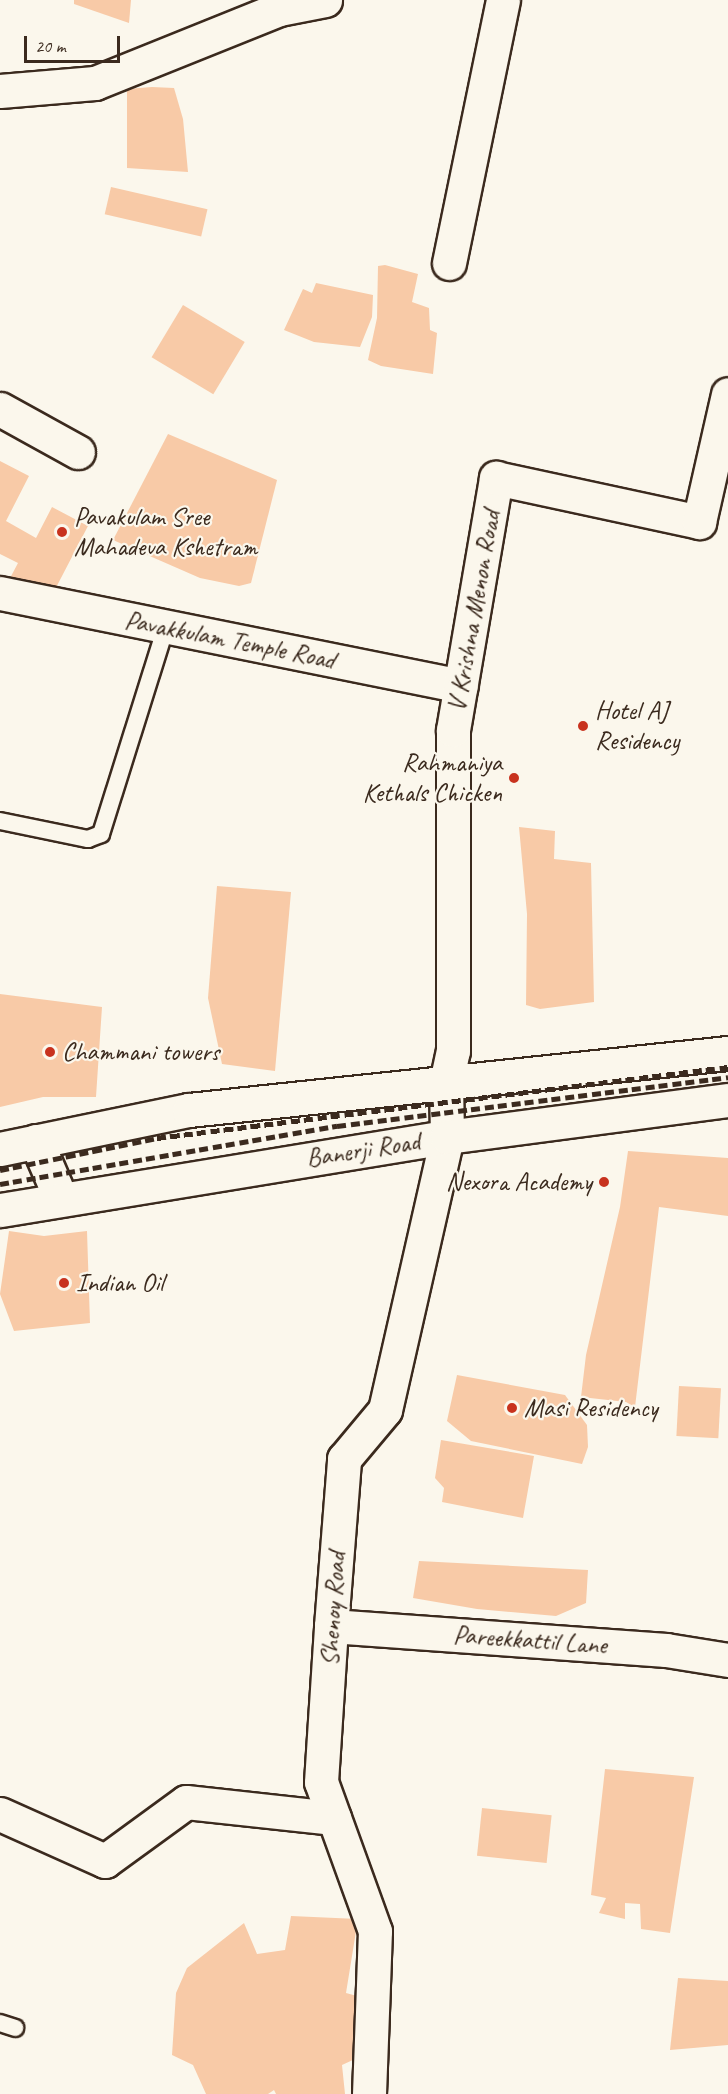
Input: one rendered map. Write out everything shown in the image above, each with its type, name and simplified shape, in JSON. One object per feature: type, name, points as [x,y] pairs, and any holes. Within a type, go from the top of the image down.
[{"type":"street","points":[[0,91],[95,83],[253,9],[324,0]]},
{"type":"street","points":[[449,263],[502,0]]},
{"type":"street","name":"V Krishna Menon Road","points":[[447,1137],[446,1083],[453,1051],[453,730],[496,478],[699,522],[728,393]]},
{"type":"street","points":[[0,409],[78,452]]},
{"type":"street","name":"Pavakkulam Temple Road","points":[[0,593],[461,686]]},
{"type":"street","points":[[0,1149],[189,1110],[728,1053]]},
{"type":"street","points":[[483,1080],[488,1131]]},
{"type":"street","name":"Banerji Road","points":[[0,1210],[447,1137],[728,1100]]},
{"type":"street","name":"Shenoy Road","points":[[369,2094],[375,1931],[321,1782],[331,1626],[345,1459],[385,1410],[447,1137]]},
{"type":"street","points":[[36,1142],[61,1199]]},
{"type":"street","name":"Pareekkattil Lane","points":[[331,1626],[666,1650],[728,1659]]},
{"type":"street","points":[[0,1814],[105,1861],[186,1802],[334,1818]]},
{"type":"lane","points":[[0,821],[88,839],[101,834],[166,627]]},
{"type":"building","points":[[74,0],[131,0],[129,23],[74,4]]},
{"type":"building","points":[[174,88],[183,119],[188,172],[127,168],[127,89]]},
{"type":"building","points":[[111,187],[207,209],[201,237],[105,214]]},
{"type":"building","points":[[385,265],[418,274],[412,302],[429,308],[430,330],[437,333],[433,374],[381,366],[368,360],[377,318],[378,266]]},
{"type":"building","points":[[316,283],[373,295],[372,317],[360,347],[314,342],[284,330],[303,289],[312,293]]},
{"type":"building","points":[[183,305],[245,342],[213,394],[152,357]]},
{"type":"building","points":[[168,434],[277,480],[251,583],[239,586],[200,578],[113,540]]},
{"type":"building","name":"Pavakulam Sree Mahadeva Kshetram","points":[[0,461],[29,476],[6,521],[36,538],[52,507],[88,526],[48,603],[8,582],[18,563],[0,554]]},
{"type":"building","points":[[519,827],[555,831],[554,859],[591,863],[594,1002],[540,1009],[526,1005],[527,914]]},
{"type":"building","points":[[217,886],[291,892],[275,1071],[222,1064],[208,998]]},
{"type":"building","name":"Chammani towers","points":[[0,994],[102,1007],[96,1097],[43,1097],[0,1107]]},
{"type":"building","points":[[628,1151],[728,1158],[728,1216],[659,1207],[635,1407],[626,1402],[581,1397],[586,1355],[620,1207]]},
{"type":"building","points":[[9,1231],[44,1236],[87,1231],[90,1323],[14,1331],[0,1294]]},
{"type":"building","name":"Masi Residency","points":[[457,1375],[565,1395],[587,1425],[588,1447],[582,1464],[471,1441],[447,1421]]},
{"type":"building","points":[[679,1386],[721,1388],[718,1438],[676,1436]]},
{"type":"building","points":[[441,1440],[534,1456],[523,1518],[442,1502],[444,1488],[435,1478]]},
{"type":"building","points":[[419,1561],[588,1570],[586,1603],[556,1616],[477,1609],[413,1598]]},
{"type":"building","points":[[605,1769],[694,1777],[670,1933],[641,1929],[640,1904],[625,1903],[625,1919],[599,1913],[606,1898],[591,1895]]},
{"type":"building","points":[[482,1808],[552,1815],[547,1863],[477,1856]]},
{"type":"building","points":[[291,1916],[358,1919],[346,1993],[357,1996],[355,2059],[342,2065],[345,2094],[276,2094],[274,2090],[268,2094],[206,2094],[193,2065],[172,2055],[176,1993],[187,1968],[244,1923],[257,1954],[285,1950]]},
{"type":"building","points":[[678,1978],[728,1981],[728,2045],[670,2050]]},
{"type":"railway","points":[[0,1170],[157,1138],[728,1067]]},
{"type":"railway","points":[[0,1184],[337,1126],[728,1077]]},
{"type":"place","name":"Pavakulam Sree Mahadeva Kshetram","points":[[62,532]]},
{"type":"place","name":"Hotel AJ Residency","points":[[583,726]]},
{"type":"place","name":"Rahmaniya Kethals Chicken","points":[[514,778]]},
{"type":"place","name":"Chammani towers","points":[[50,1052]]},
{"type":"place","name":"Nexora Academy","points":[[604,1182]]},
{"type":"place","name":"Indian Oil","points":[[64,1283]]},
{"type":"place","name":"Masi Residency","points":[[512,1408]]}]
